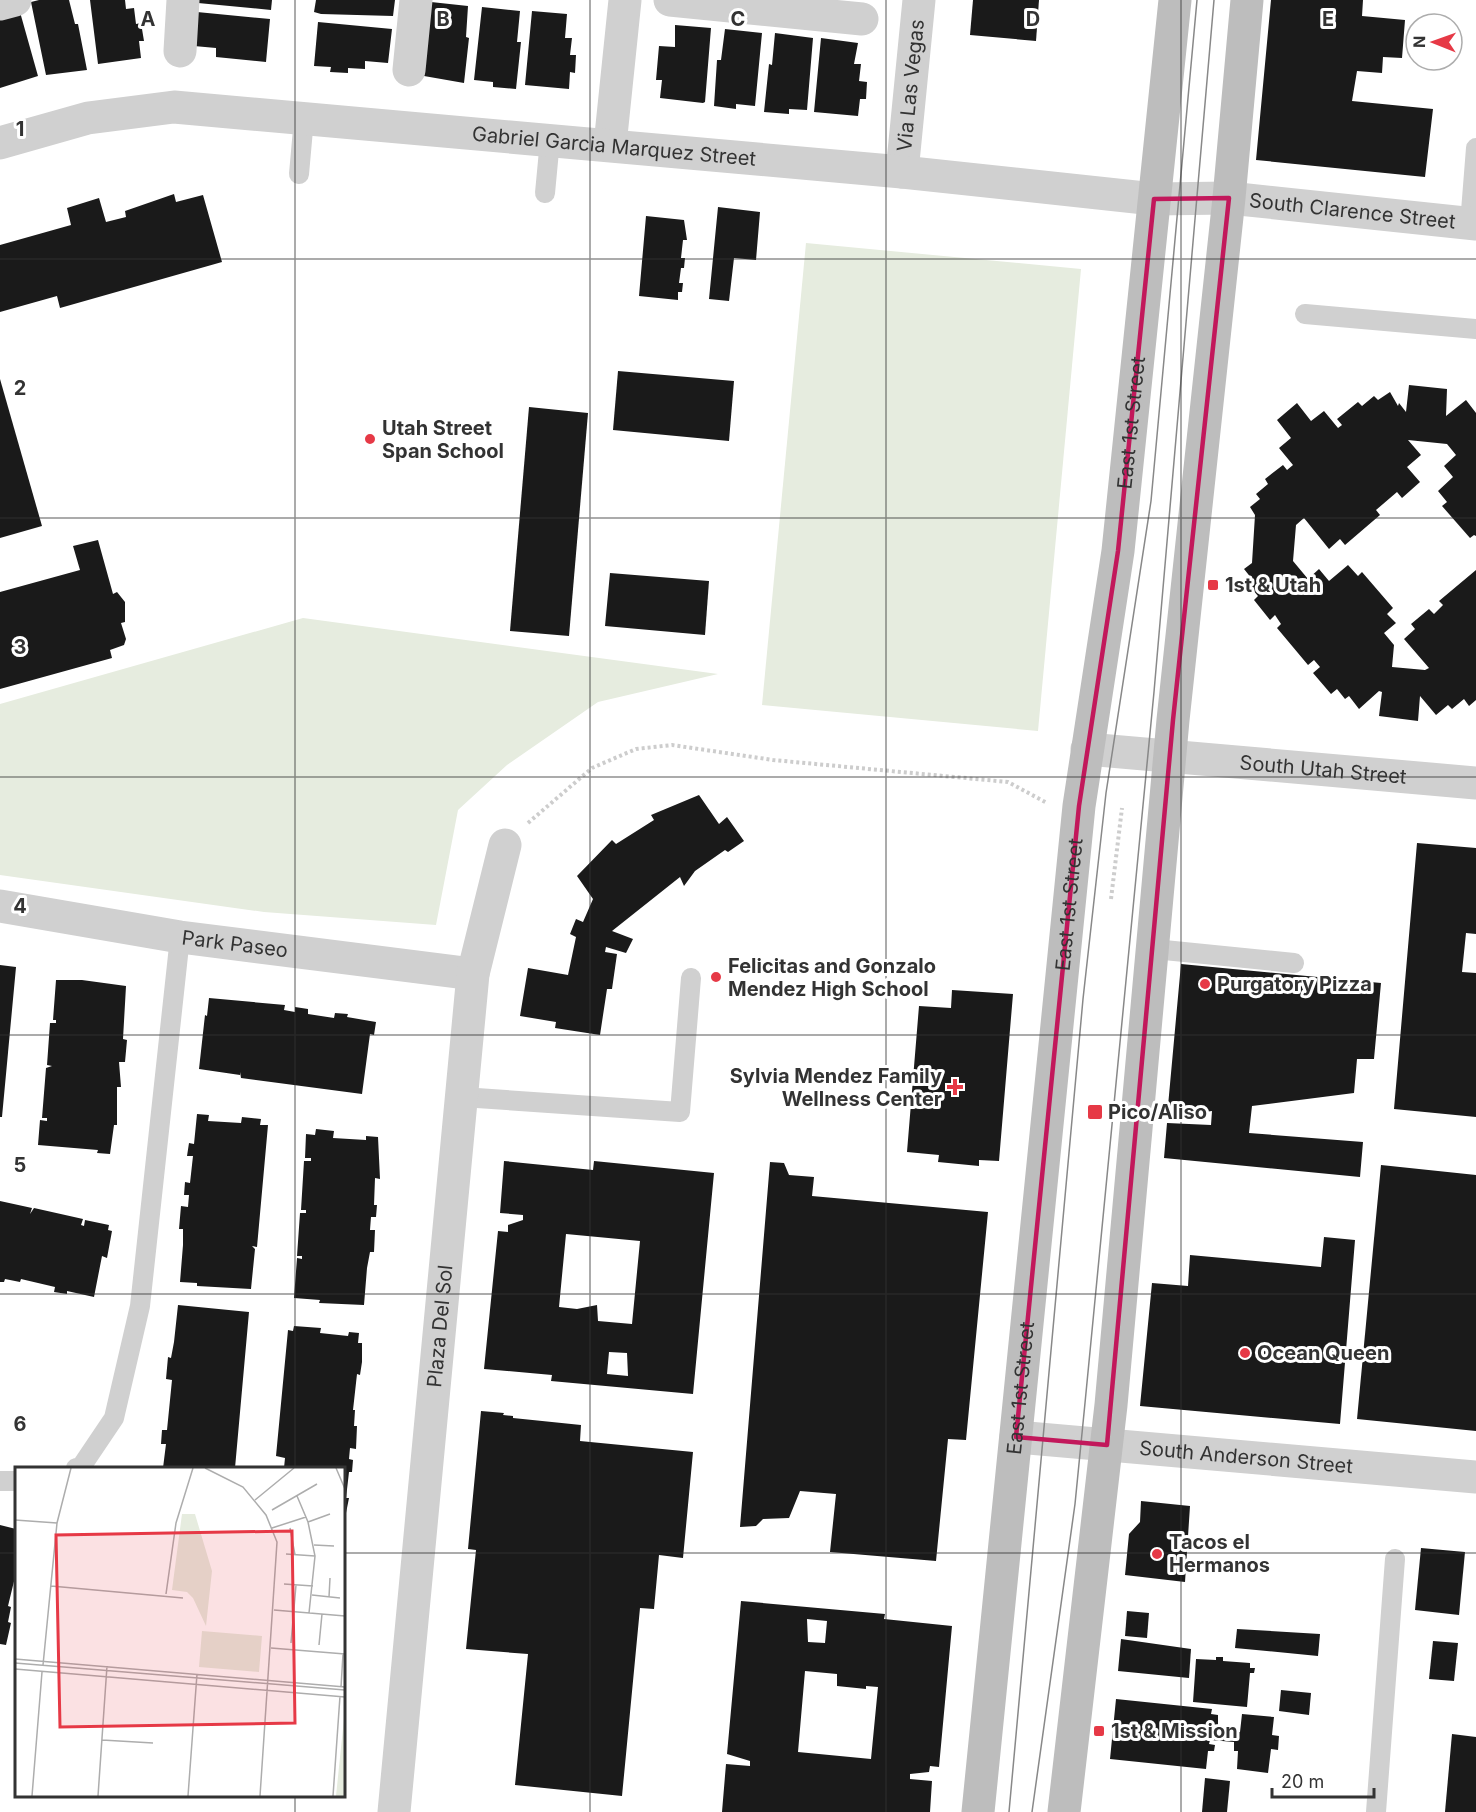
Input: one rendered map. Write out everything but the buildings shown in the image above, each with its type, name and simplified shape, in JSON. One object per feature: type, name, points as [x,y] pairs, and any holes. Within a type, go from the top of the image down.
[{"type":"main road","name":"East 1st Street","points":[[978,1812],[1070,887],[1087,749],[1118,551],[1175,0]]},
{"type":"main road","points":[[1064,1812],[1107,1445],[1170,756],[1229,198],[1247,0]]},
{"type":"street","points":[[0,4],[15,0]]},
{"type":"street","points":[[180,51],[183,0]]},
{"type":"street","points":[[409,70],[416,0]]},
{"type":"street","points":[[610,145],[625,0]]},
{"type":"street","points":[[670,0],[862,19]]},
{"type":"street","name":"Via Las Vegas","points":[[902,172],[919,0]]},
{"type":"street","name":"Gabriel Garcia Marquez Street","points":[[0,142],[88,118],[174,107],[902,172],[1154,199],[1229,198]]},
{"type":"street","name":"South Clarence Street","points":[[1229,198],[1473,224]]},
{"type":"street","name":"South Utah Street","points":[[1087,749],[1476,783]]},
{"type":"street","name":"Plaza Del Sol","points":[[394,1812],[473,974],[505,845]]},
{"type":"street","name":"Park Paseo","points":[[0,906],[180,937],[473,974]]},
{"type":"street","name":"South Anderson Street","points":[[1016,1437],[1476,1478]]},
{"type":"lane","points":[[299,174],[304,118]]},
{"type":"lane","points":[[545,193],[550,140]]},
{"type":"lane","points":[[1473,224],[1476,148]]},
{"type":"lane","points":[[1305,314],[1476,329]]},
{"type":"lane","points":[[82,1467],[114,1418],[140,1306],[180,937]]},
{"type":"lane","points":[[1154,949],[1294,963]]},
{"type":"lane","points":[[462,1097],[680,1112],[691,978]]},
{"type":"lane","points":[[1376,1812],[1395,1559]]},
{"type":"path","points":[[505,845],[548,803],[592,768],[636,749],[672,745],[773,760],[1008,782],[1050,805]]},
{"type":"path","points":[[1111,899],[1122,808]]},
{"type":"highlighted area","points":[[1229,198],[1173,720],[1107,1445],[1016,1437],[1079,806],[1118,551],[1154,199]]},
{"type":"shaded area","points":[[806,243],[1081,269],[1038,731],[762,705]]},
{"type":"shaded area","points":[[303,618],[718,674],[598,702],[507,765],[458,810],[436,925],[264,912],[0,875],[0,704]]},
{"type":"tram line","points":[[1009,1812],[1083,999],[1106,793],[1151,501],[1197,0]]},
{"type":"tram line","points":[[1032,1812],[1075,1504],[1154,692],[1214,0]]},
{"type":"place","name":"Utah Street Span School","points":[[370,439]]},
{"type":"place","name":"1st & Utah","points":[[1213,585]]},
{"type":"place","name":"Felicitas and Gonzalo Mendez High School","points":[[716,977]]},
{"type":"place","name":"Purgatory Pizza","points":[[1205,984]]},
{"type":"place","name":"Sylvia Mendez Family Wellness Center","points":[[955,1087]]},
{"type":"place","name":"Pico/Aliso","points":[[1095,1112]]},
{"type":"place","name":"Ocean Queen","points":[[1245,1353]]},
{"type":"place","name":"Tacos el Hermanos","points":[[1157,1554]]},
{"type":"place","name":"1st & Mission","points":[[1099,1731]]}]
